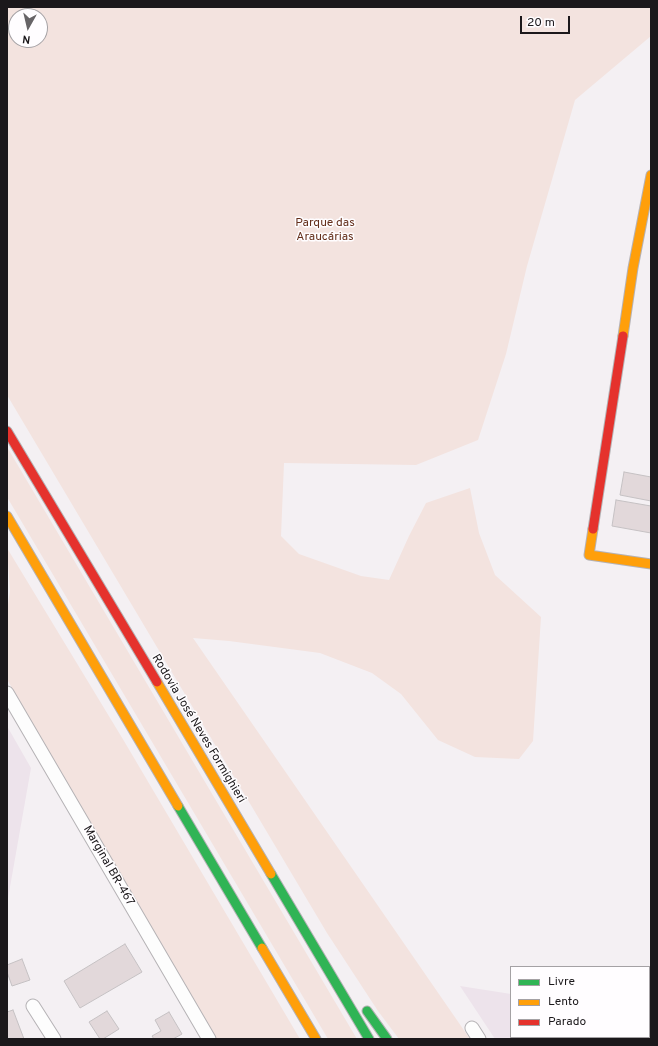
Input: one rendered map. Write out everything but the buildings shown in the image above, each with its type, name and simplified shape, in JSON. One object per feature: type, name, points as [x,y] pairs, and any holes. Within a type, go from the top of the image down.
[{"type":"main road","points":[[651,175],[633,268],[589,555],[651,564]]},
{"type":"main road","name":"Rodovia José Neves Formighieri","points":[[7,431],[369,1039]]},
{"type":"main road","points":[[7,516],[316,1039]]},
{"type":"main road","points":[[246,833],[338,968]]},
{"type":"main road","points":[[364,1006],[387,1039]]},
{"type":"street","name":"Marginal BR-467","points":[[7,692],[209,1039]]},
{"type":"street","points":[[33,1006],[54,1039]]},
{"type":"shaded area","points":[[7,726],[31,768],[7,904]]},
{"type":"shaded area","points":[[460,986],[510,994],[510,1038],[650,1038],[651,1017],[651,1039],[495,1039]]},
{"type":"green space","name":"Parque das Araucárias","points":[[7,7],[651,7],[651,36],[575,100],[527,266],[506,354],[478,440],[416,465],[284,463],[281,536],[299,554],[361,576],[389,580],[426,503],[470,488],[479,533],[495,575],[541,617],[533,741],[519,759],[475,757],[438,740],[401,694],[372,673],[320,653],[229,641],[193,638],[470,1039],[399,1039],[378,1011],[327,933],[7,395]]},
{"type":"green space","points":[[7,447],[357,1039],[328,1039],[7,497]]},
{"type":"green space","points":[[7,548],[124,741],[300,1039],[216,1039],[8,681],[7,611],[10,591]]},
{"type":"traffic: fast","points":[[178,806],[262,948]]},
{"type":"traffic: fast","points":[[271,874],[369,1039]]},
{"type":"traffic: fast","points":[[367,1011],[387,1039]]},
{"type":"traffic: slow","points":[[623,336],[633,268],[651,175]]},
{"type":"traffic: slow","points":[[7,516],[178,806]]},
{"type":"traffic: slow","points":[[593,529],[589,555],[651,564]]},
{"type":"traffic: slow","points":[[157,682],[271,874]]},
{"type":"traffic: slow","points":[[262,948],[316,1039]]},
{"type":"traffic: jam","points":[[593,529],[623,336]]},
{"type":"traffic: jam","points":[[7,431],[157,682]]}]
